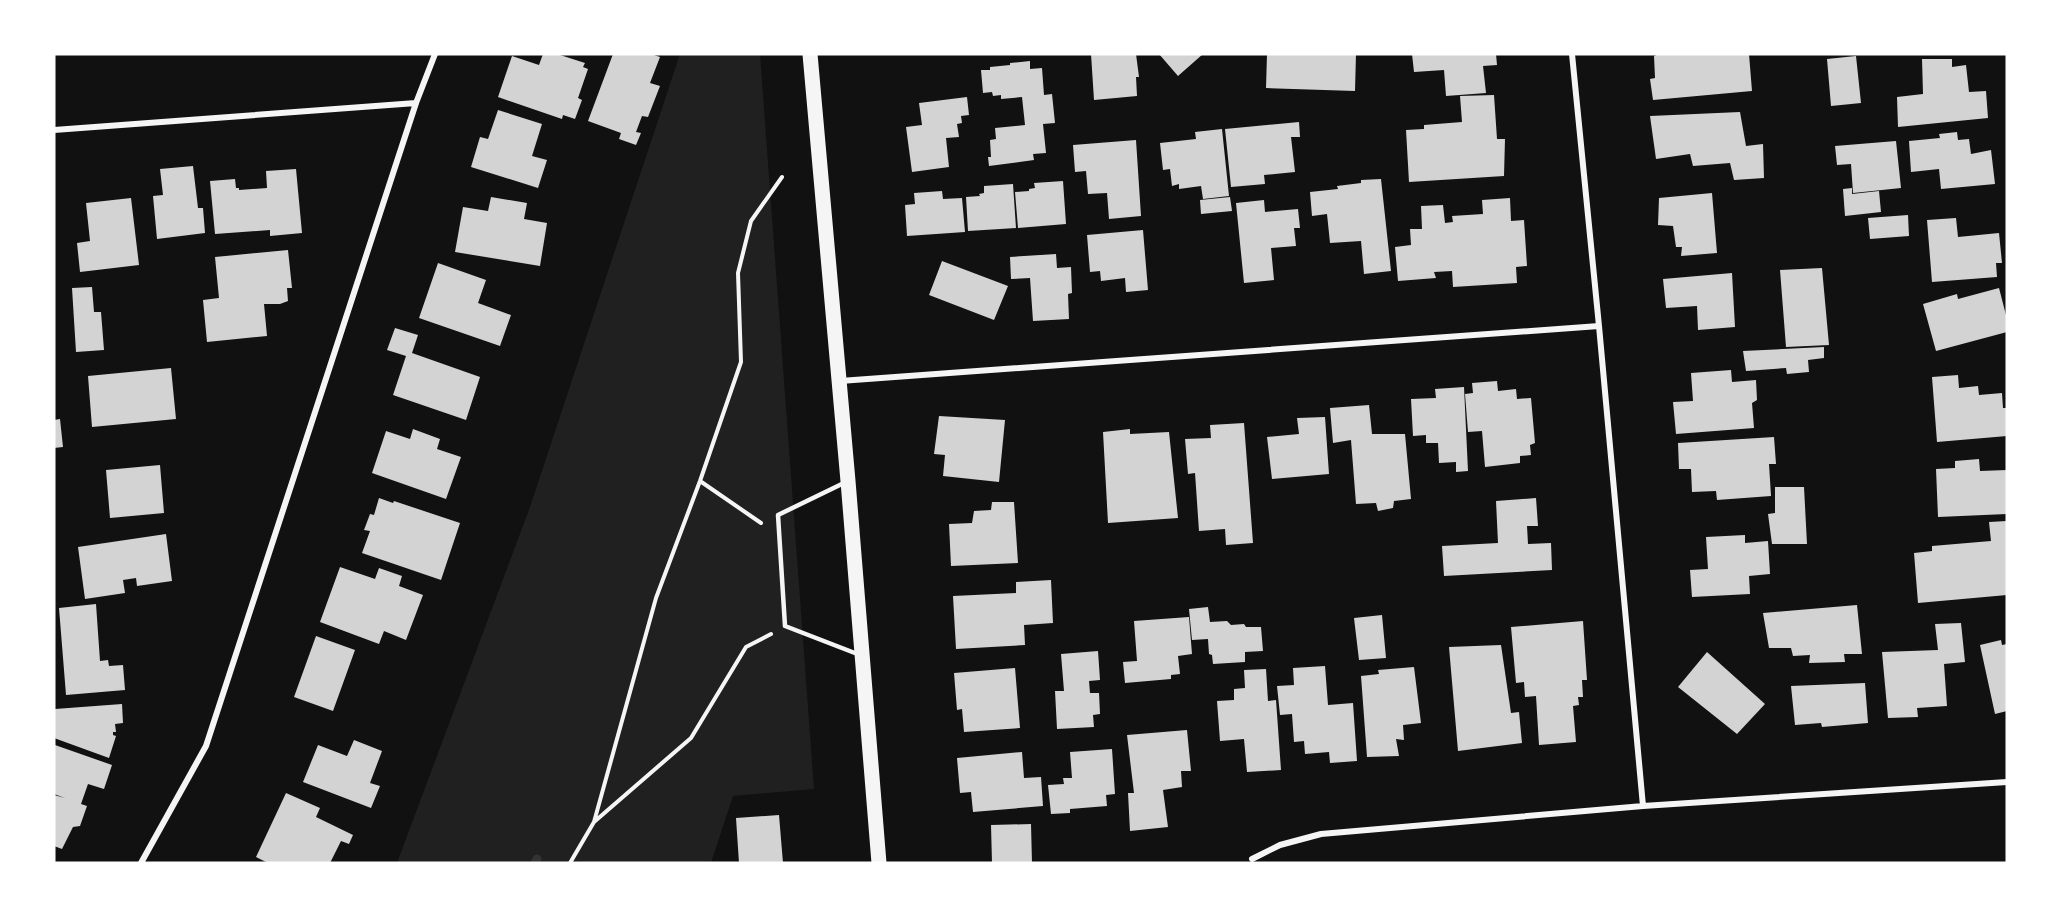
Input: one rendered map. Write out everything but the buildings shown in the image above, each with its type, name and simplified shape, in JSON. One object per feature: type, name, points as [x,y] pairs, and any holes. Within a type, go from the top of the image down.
[{"type":"main road","points":[[810,54],[879,863]]},
{"type":"street","points":[[141,863],[206,746],[416,103],[435,54]]},
{"type":"street","points":[[1572,54],[1643,806]]},
{"type":"street","points":[[54,130],[416,103]]},
{"type":"street","points":[[839,381],[1599,326]]},
{"type":"street","points":[[1252,859],[1280,845],[1321,834],[1643,806],[2007,782]]},
{"type":"lane","points":[[848,481],[778,515],[785,626],[862,656]]},
{"type":"path","points":[[570,863],[594,822],[656,598],[741,362],[738,273],[751,221],[782,177]]},
{"type":"path","points":[[700,480],[779,536]]},
{"type":"path","points":[[594,822],[691,738],[746,647],[785,626]]},
{"type":"shaded area","points":[[680,54],[760,54],[814,789],[733,796],[711,863],[397,863],[530,507]]},
{"type":"waterway","points":[[535,863],[537,859]]}]
